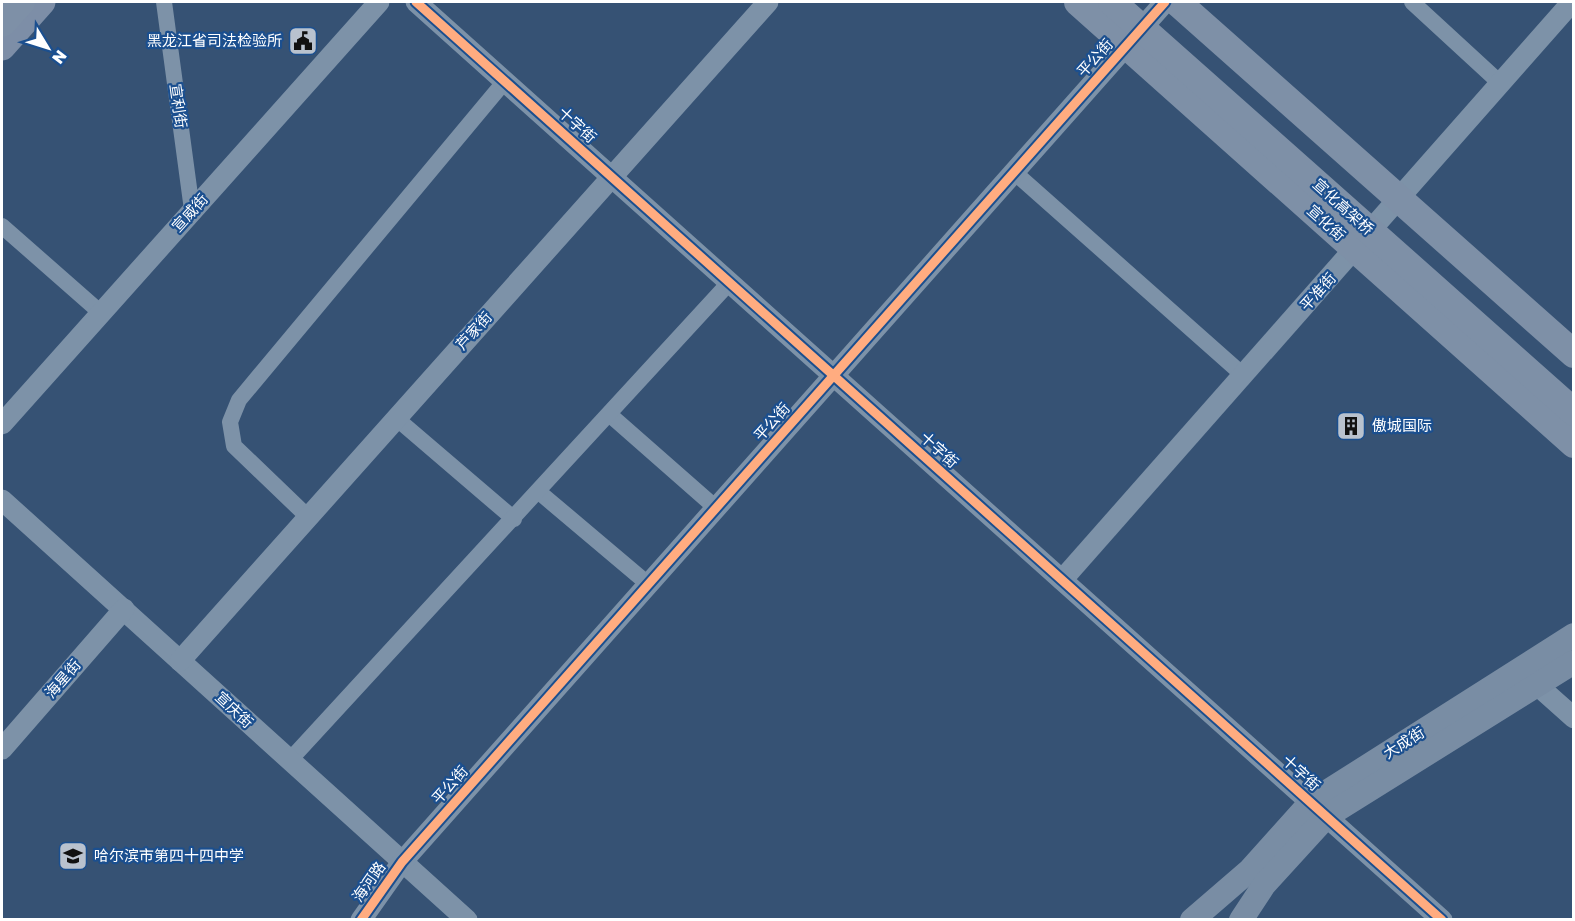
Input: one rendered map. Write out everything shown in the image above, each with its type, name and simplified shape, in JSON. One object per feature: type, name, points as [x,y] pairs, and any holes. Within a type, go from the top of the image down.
[{"type":"highway","points":[[2,23],[21,2]]},
{"type":"highway","name":"宣化街","points":[[1078,2],[1574,444]]},
{"type":"highway","name":"宣化高架桥","points":[[1112,2],[1574,412]]},
{"type":"highway","name":"宣化高架桥","points":[[1138,2],[1574,388]]},
{"type":"highway","points":[[1177,2],[1574,354]]},
{"type":"main road","points":[[2,47],[42,2]]},
{"type":"main road","name":"大成街","points":[[1207,920],[1257,878],[1319,809],[1574,635]]},
{"type":"main road","name":"大成街","points":[[1319,809],[1574,662]]},
{"type":"main road","name":"大成街","points":[[1192,920],[1257,878]]},
{"type":"main road","name":"大成街","points":[[1233,920],[1257,878]]},
{"type":"main road","name":"大成街","points":[[1241,920],[1257,878]]},
{"type":"street","name":"宣利街","points":[[164,2],[192,210]]},
{"type":"street","name":"宣威街","points":[[2,424],[379,2]]},
{"type":"street","name":"十字街","points":[[416,2],[1442,920]]},
{"type":"street","name":"芦家街","points":[[180,661],[768,2]]},
{"type":"street","name":"平公街","points":[[402,862],[1165,2]]},
{"type":"street","points":[[1412,2],[1500,83]]},
{"type":"street","name":"平准街","points":[[1062,580],[1572,2]]},
{"type":"street","points":[[308,517],[234,446],[230,422],[239,399],[506,81]]},
{"type":"street","points":[[1014,172],[1243,375]]},
{"type":"street","points":[[2,226],[101,313]]},
{"type":"street","points":[[289,761],[729,283]]},
{"type":"street","points":[[609,414],[716,508]]},
{"type":"street","points":[[396,418],[514,519]]},
{"type":"street","points":[[539,492],[648,584]]},
{"type":"street","name":"宣庆街","points":[[2,500],[468,920]]},
{"type":"street","name":"海星街","points":[[2,749],[124,609]]},
{"type":"street","points":[[1537,685],[1574,718]]},
{"type":"street","name":"海河路","points":[[361,920],[402,862]]},
{"type":"cycle path","points":[[416,2],[1442,920]]},
{"type":"cycle path","points":[[361,920],[402,862],[1165,2]]},
{"type":"place","name":"黑龙江省司法检验所","points":[[303,41]]},
{"type":"place","name":"傲城国际","points":[[1351,426]]},
{"type":"place","name":"哈尔滨市第四十四中学","points":[[73,856]]}]
